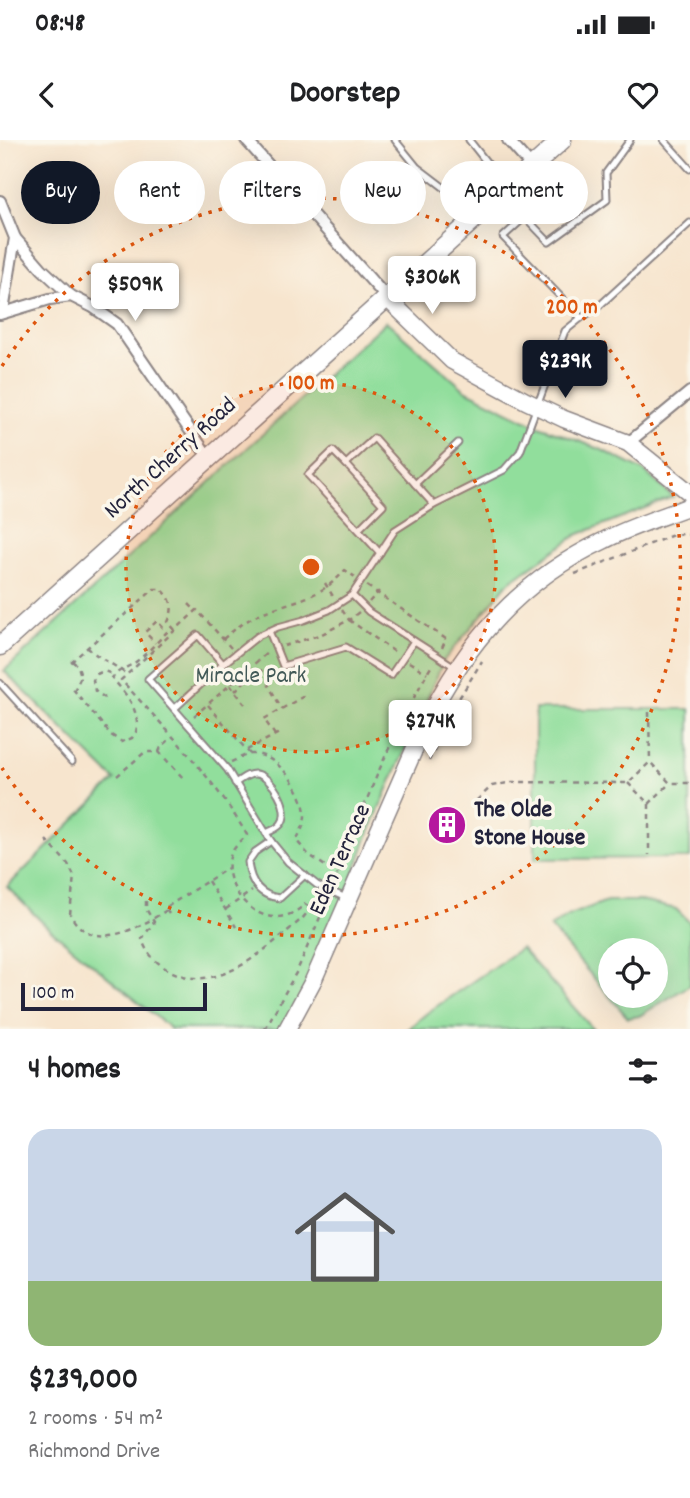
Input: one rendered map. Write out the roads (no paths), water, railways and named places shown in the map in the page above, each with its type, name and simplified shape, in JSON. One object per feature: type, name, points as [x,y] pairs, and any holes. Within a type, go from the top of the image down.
[{"type":"main road","name":"North Cherry Road","points":[[539,161],[562,140]]},
{"type":"main road","name":"North Cherry Road","points":[[0,646],[469,224]]},
{"type":"street","points":[[246,140],[387,298],[452,361],[539,408],[628,443],[690,493]]},
{"type":"street","points":[[508,140],[527,161]]},
{"type":"street","points":[[0,201],[15,238],[42,269],[71,296],[117,324],[209,458]]},
{"type":"street","points":[[15,238],[1,312],[71,296]]},
{"type":"street","points":[[628,443],[690,392]]},
{"type":"street","name":"Eden Terrace","points":[[287,1029],[313,981],[425,725],[445,685],[470,649],[498,615],[531,585],[567,560],[606,539],[690,506]]},
{"type":"lane","points":[[395,140],[417,167],[440,185]]},
{"type":"lane","points":[[469,140],[486,161]]},
{"type":"lane","points":[[588,216],[607,200],[606,173],[630,140]]},
{"type":"lane","points":[[664,140],[690,169]]},
{"type":"lane","points":[[174,709],[245,646],[269,631],[329,610],[352,595],[395,530],[434,505],[504,470],[520,452],[539,408],[565,331],[598,307],[690,223]]},
{"type":"lane","points":[[517,224],[503,237],[581,318]]},
{"type":"lane","points":[[530,224],[550,242],[577,224]]},
{"type":"lane","points":[[345,464],[374,438],[434,505]]},
{"type":"lane","points":[[415,484],[458,443]]},
{"type":"lane","points":[[359,529],[383,505],[333,451],[308,475],[380,553]]},
{"type":"lane","points":[[352,595],[369,612],[456,668]]},
{"type":"lane","points":[[269,631],[283,666],[345,647],[391,675],[414,641]]},
{"type":"lane","points":[[223,664],[198,635],[148,679],[227,769],[271,841],[288,862],[317,885],[349,900]]},
{"type":"lane","points":[[0,683],[72,762]]},
{"type":"lane","points":[[235,783],[249,775],[259,774],[268,780],[283,804],[284,816],[280,825],[266,833]]},
{"type":"lane","points":[[271,841],[255,852],[247,862],[256,886],[268,897],[280,898],[305,875]]},
{"type":"place","name":"The Olde Stone House","points":[[447,825]]},
{"type":"park label","name":"Miracle Park","points":[[251,677]]}]
